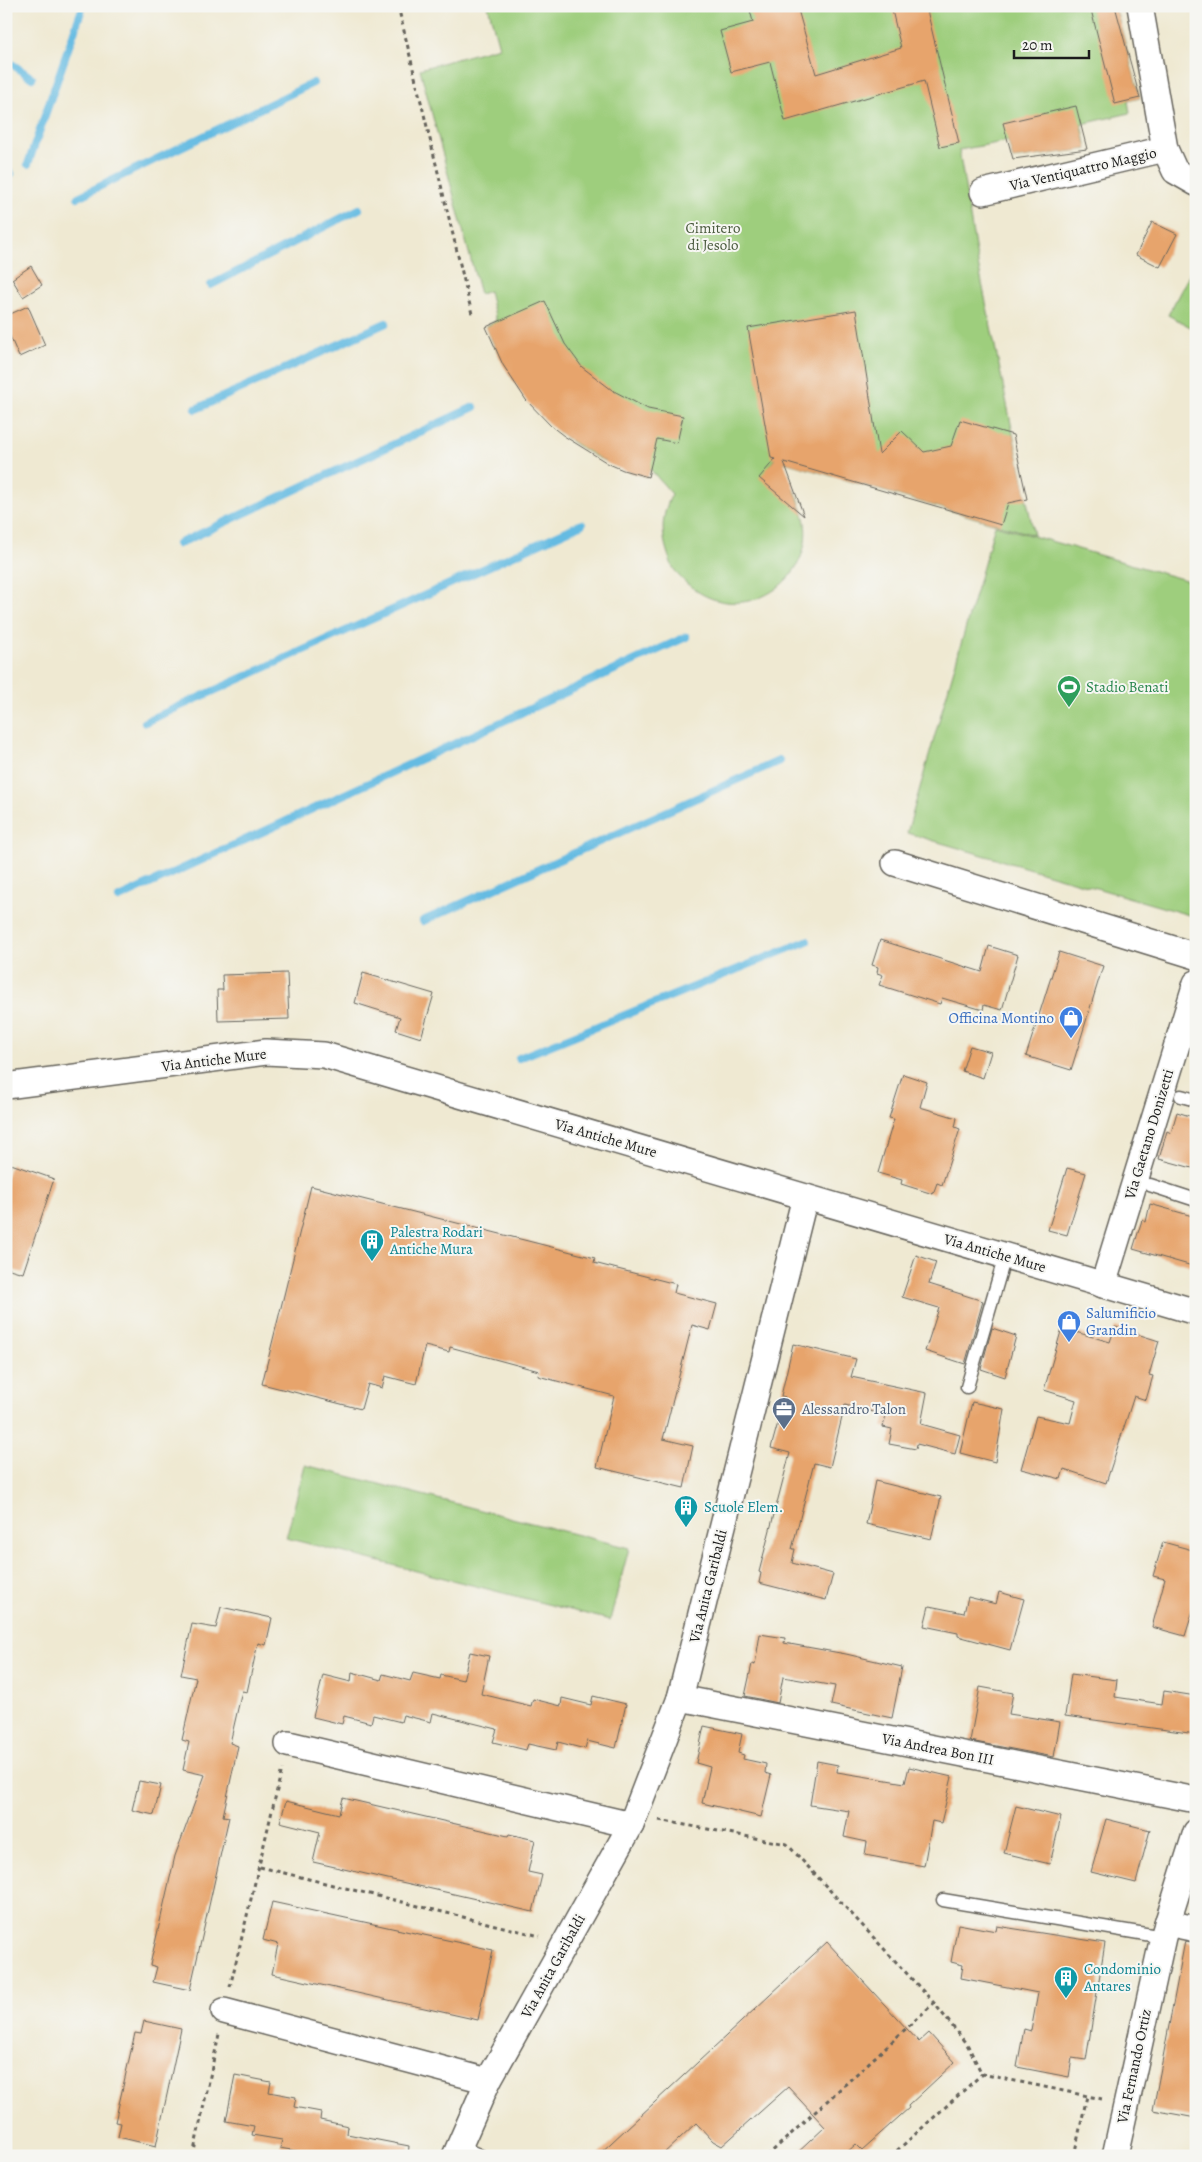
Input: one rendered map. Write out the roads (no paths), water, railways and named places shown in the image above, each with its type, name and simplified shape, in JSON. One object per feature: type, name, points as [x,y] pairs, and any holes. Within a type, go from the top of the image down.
[{"type":"street","points":[[1140,6],[1165,149]]},
{"type":"street","name":"Via Ventiquattro Maggio","points":[[983,192],[1165,149],[1175,171],[1196,183]]},
{"type":"street","points":[[895,863],[1196,956]]},
{"type":"street","name":"Via Gaetano Donizetti","points":[[1104,1285],[1196,983]]},
{"type":"street","name":"Via Antiche Mure","points":[[6,1086],[266,1052],[324,1055],[1196,1312]]},
{"type":"street","name":"Via Anita Garibaldi","points":[[465,2153],[488,2081],[642,1822],[680,1698],[805,1197]]},
{"type":"street","name":"Via Andrea Bon III","points":[[680,1698],[1196,1800]]},
{"type":"street","points":[[288,1744],[642,1822]]},
{"type":"street","name":"Via Fernando Ortiz","points":[[1115,2156],[1165,1930],[1196,1832]]},
{"type":"street","points":[[1165,1930],[1196,1929]]},
{"type":"street","points":[[224,2011],[488,2081]]},
{"type":"lane","points":[[1181,1096],[1196,1100]]},
{"type":"lane","points":[[1150,1185],[1196,1200]]},
{"type":"lane","points":[[967,1388],[1005,1256]]},
{"type":"lane","points":[[943,1900],[1165,1930]]},
{"type":"waterway","points":[[28,164],[83,6]]},
{"type":"waterway","points":[[6,60],[32,78]]},
{"type":"waterway","points":[[78,197],[313,83]]},
{"type":"waterway","points":[[6,171],[11,174]]},
{"type":"waterway","points":[[211,285],[359,209]]},
{"type":"waterway","points":[[196,409],[386,323]]},
{"type":"waterway","points":[[178,544],[474,407]]},
{"type":"waterway","points":[[145,722],[582,524]]},
{"type":"waterway","points":[[119,898],[686,637]]},
{"type":"waterway","points":[[423,921],[779,761]]},
{"type":"waterway","points":[[519,1058],[807,941]]},
{"type":"place","name":"Stadio Benati","points":[[1069,708]]},
{"type":"place","name":"Officina Montino","points":[[1071,1039]]},
{"type":"place","name":"Palestra Rodari Antiche Mura","points":[[372,1262]]},
{"type":"place","name":"Salumificio Grandin","points":[[1069,1343]]},
{"type":"place","name":"Alessandro Talon","points":[[784,1430]]},
{"type":"place","name":"Scuole Elem.","points":[[686,1528]]},
{"type":"place","name":"Condominio Antares","points":[[1066,1999]]},
{"type":"park label","name":"Cimitero di Jesolo","points":[[713,236]]}]
